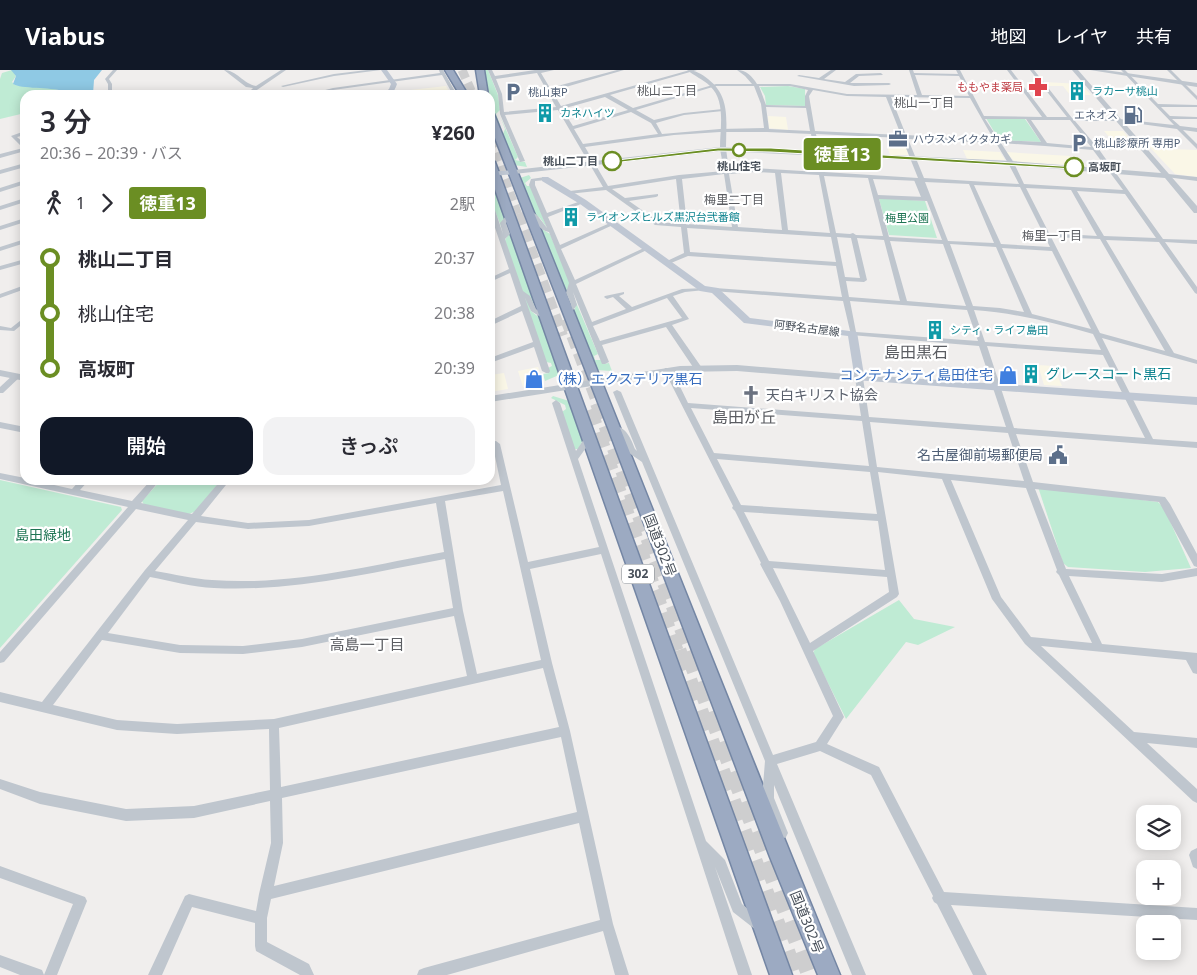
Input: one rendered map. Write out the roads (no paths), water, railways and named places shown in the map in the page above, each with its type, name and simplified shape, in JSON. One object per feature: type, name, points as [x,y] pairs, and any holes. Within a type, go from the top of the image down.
[{"type":"highway","points":[[480,70],[483,90]]},
{"type":"highway","points":[[444,71],[460,90]]},
{"type":"highway","name":"国道302号","points":[[495,127],[780,857],[829,975]]},
{"type":"highway","points":[[495,162],[503,146]]},
{"type":"highway","points":[[497,207],[508,201],[506,191],[514,172]]},
{"type":"highway","name":"302","points":[[497,207],[546,318],[781,975]]},
{"type":"main road","points":[[384,70],[392,81],[394,88],[391,90]]},
{"type":"main road","points":[[495,170],[514,172]]},
{"type":"main road","points":[[545,179],[570,192],[612,224],[669,262],[702,289],[715,290]]},
{"type":"main road","name":"阿野名古屋線","points":[[715,290],[747,321],[853,334],[859,378]]},
{"type":"main road","points":[[859,378],[1197,401]]},
{"type":"street","points":[[110,90],[110,84],[107,79],[115,70]]},
{"type":"street","points":[[226,70],[248,86],[257,88]]},
{"type":"street","points":[[254,90],[284,70]]},
{"type":"street","points":[[283,86],[338,72],[379,70]]},
{"type":"street","points":[[490,70],[500,94],[502,114],[522,161]]},
{"type":"street","points":[[493,78],[552,70]]},
{"type":"street","points":[[549,90],[622,70]]},
{"type":"street","points":[[498,135],[504,129],[498,116],[502,114],[560,108],[692,70],[716,85],[722,98],[723,150],[735,228]]},
{"type":"street","points":[[739,70],[757,85],[763,96],[767,130]]},
{"type":"street","points":[[790,85],[807,70]]},
{"type":"street","points":[[820,80],[834,70]]},
{"type":"street","points":[[1009,70],[1045,118]]},
{"type":"street","points":[[1032,70],[1112,170],[1197,292]]},
{"type":"street","points":[[1075,70],[1197,211]]},
{"type":"street","points":[[1093,70],[1197,85]]},
{"type":"street","points":[[1123,70],[1197,147]]},
{"type":"street","points":[[1169,70],[1197,99]]},
{"type":"street","points":[[329,90],[444,71],[453,90]]},
{"type":"street","points":[[333,89],[338,72]]},
{"type":"street","points":[[538,72],[606,187],[657,224],[1054,249]]},
{"type":"street","points":[[845,84],[858,75],[879,72],[900,96]]},
{"type":"street","points":[[920,96],[912,72],[959,72],[970,97],[1022,185],[1150,441]]},
{"type":"street","points":[[799,76],[845,84],[889,84]]},
{"type":"street","points":[[571,128],[716,85],[790,85],[847,96],[970,97]]},
{"type":"street","points":[[811,89],[807,96],[808,107],[853,334],[1106,352]]},
{"type":"street","points":[[606,95],[653,122],[660,134]]},
{"type":"street","points":[[888,96],[906,137],[914,158],[919,180],[970,308],[995,386],[1061,572],[1099,647]]},
{"type":"street","points":[[1156,104],[1197,106]]},
{"type":"street","points":[[764,106],[808,107]]},
{"type":"street","points":[[653,122],[684,114],[722,110]]},
{"type":"street","points":[[982,117],[1119,120],[1197,130]]},
{"type":"street","points":[[1168,117],[1197,118]]},
{"type":"street","points":[[1027,118],[1045,144]]},
{"type":"street","points":[[581,146],[660,134],[722,129],[813,131],[1045,144],[1096,150]]},
{"type":"street","points":[[20,134],[14,136],[20,143]]},
{"type":"street","points":[[0,156],[20,150]]},
{"type":"street","points":[[514,172],[723,150],[914,158],[1112,170],[1197,179]]},
{"type":"street","points":[[0,172],[20,166]]},
{"type":"street","points":[[570,192],[726,171],[778,171],[1127,192]]},
{"type":"street","points":[[778,171],[785,232]]},
{"type":"street","points":[[870,176],[904,302]]},
{"type":"street","points":[[678,177],[688,254]]},
{"type":"street","points":[[545,179],[536,179],[532,182],[544,216],[605,362]]},
{"type":"street","points":[[971,182],[1029,315]]},
{"type":"street","points":[[0,190],[20,184]]},
{"type":"street","points":[[1073,188],[1170,355]]},
{"type":"street","points":[[624,200],[656,195]]},
{"type":"street","points":[[876,196],[928,199]]},
{"type":"street","points":[[0,208],[20,202]]},
{"type":"street","points":[[544,216],[583,202]]},
{"type":"street","points":[[497,207],[507,234],[502,239]]},
{"type":"street","points":[[497,207],[502,239],[546,371]]},
{"type":"street","points":[[528,212],[539,219],[545,230],[551,232]]},
{"type":"street","points":[[0,228],[20,222]]},
{"type":"street","points":[[558,248],[612,224]]},
{"type":"street","points":[[843,279],[864,280],[853,236]]},
{"type":"street","points":[[1048,236],[1197,242]]},
{"type":"street","points":[[0,249],[20,243]]},
{"type":"street","points":[[568,313],[574,306],[569,293],[572,284],[648,248]]},
{"type":"street","points":[[669,262],[688,254],[840,264]]},
{"type":"street","points":[[0,268],[20,262]]},
{"type":"street","points":[[495,278],[512,270]]},
{"type":"street","points":[[0,296],[20,289]]},
{"type":"street","points":[[589,325],[668,295],[684,290],[702,289]]},
{"type":"street","points":[[715,290],[904,302],[1029,315],[1197,362]]},
{"type":"street","points":[[519,292],[528,297],[533,310],[546,318]]},
{"type":"street","points":[[622,293],[611,296],[630,309]]},
{"type":"street","points":[[597,344],[686,319],[668,295]]},
{"type":"street","points":[[495,322],[525,308]]},
{"type":"street","points":[[0,328],[12,330],[20,323]]},
{"type":"street","points":[[668,324],[698,368]]},
{"type":"street","points":[[495,357],[536,343]]},
{"type":"street","points":[[495,398],[668,370],[698,368],[737,368],[859,378],[894,594],[807,650]]},
{"type":"street","points":[[668,370],[839,717],[820,746],[770,761]]},
{"type":"street","points":[[0,373],[20,377]]},
{"type":"street","points":[[0,391],[20,378]]},
{"type":"street","points":[[617,392],[859,975]]},
{"type":"street","points":[[556,403],[744,975]]},
{"type":"street","points":[[686,405],[1197,445]]},
{"type":"street","points":[[0,425],[20,429]]},
{"type":"street","points":[[614,428],[626,436],[632,451],[645,460]]},
{"type":"street","points":[[574,459],[589,438]]},
{"type":"street","points":[[495,444],[526,566],[608,924],[622,975]]},
{"type":"street","points":[[711,456],[873,468],[1030,483],[1162,499],[1197,563]]},
{"type":"street","points":[[0,476],[20,480]]},
{"type":"street","points":[[945,476],[997,599],[1028,641],[1197,797]]},
{"type":"street","points":[[42,485],[223,524],[271,526],[308,523],[506,487]]},
{"type":"street","points":[[74,492],[80,485]]},
{"type":"street","points":[[0,659],[152,485]]},
{"type":"street","points":[[44,708],[148,573],[222,485]]},
{"type":"street","points":[[440,499],[458,611],[473,679]]},
{"type":"street","points":[[736,508],[881,518]]},
{"type":"street","points":[[526,566],[604,550]]},
{"type":"street","points":[[148,573],[214,584],[271,583],[306,579],[448,554]]},
{"type":"street","points":[[765,564],[891,574]]},
{"type":"street","points":[[1061,572],[1162,578],[1197,572]]},
{"type":"street","points":[[101,636],[180,649],[243,650],[302,643],[458,611]]},
{"type":"street","points":[[1028,641],[1193,657],[1197,670]]},
{"type":"street","points":[[0,697],[117,725],[177,729],[274,724],[547,663]]},
{"type":"street","points":[[274,724],[277,843],[261,918],[260,946],[304,968],[307,975]]},
{"type":"street","points":[[0,784],[40,798],[126,815],[194,812],[276,796],[565,732]]},
{"type":"street","points":[[1133,737],[1197,743]]},
{"type":"street","points":[[820,746],[875,771],[938,898],[980,975]]},
{"type":"street","points":[[770,761],[768,798],[784,837],[780,857]]},
{"type":"street","points":[[266,894],[583,816]]},
{"type":"street","points":[[701,843],[721,864],[737,908],[765,930]]},
{"type":"street","points":[[1197,854],[1195,855],[1197,863]]},
{"type":"street","points":[[0,872],[81,901],[50,975]]},
{"type":"street","points":[[938,898],[1197,914]]},
{"type":"street","points":[[155,975],[189,900],[261,918]]},
{"type":"street","points":[[424,975],[608,924]]},
{"type":"street","points":[[0,961],[37,975]]},
{"type":"water","points":[[11,70],[102,70],[94,80],[93,90],[57,90],[22,87],[13,84],[16,76]]},
{"type":"tunnel","points":[[462,70],[471,90]]},
{"type":"tunnel","points":[[495,153],[518,215]]},
{"type":"tunnel","points":[[517,214],[562,336]]},
{"type":"tunnel","points":[[566,319],[598,404]]},
{"type":"tunnel","points":[[598,403],[691,652]]},
{"type":"tunnel","points":[[589,410],[676,652]]},
{"type":"tunnel","points":[[676,651],[793,975]]},
{"type":"tunnel","points":[[690,651],[812,975]]},
{"type":"place","name":"ももやま薬局","points":[[1038,87]]},
{"type":"place","name":"ラカーサ桃山","points":[[1077,91]]},
{"type":"place","name":"桃山東P","points":[[513,92]]},
{"type":"place","name":"カネハイツ","points":[[545,113]]},
{"type":"place","name":"エネオス","points":[[1133,115]]},
{"type":"place","name":"ハウスメイクタカギ","points":[[898,139]]},
{"type":"place","name":"桃山診療所 専用P","points":[[1079,143]]},
{"type":"place","name":"桃山住宅","points":[[739,150]]},
{"type":"place","name":"桃山二丁目","points":[[612,161]]},
{"type":"place","name":"高坂町","points":[[1074,167]]},
{"type":"place","name":"ライオンズヒルズ黒沢台弐番館","points":[[571,217]]},
{"type":"place","name":"シティ・ライフ島田","points":[[935,330]]},
{"type":"place","name":"グレースコート黒石","points":[[1031,374]]},
{"type":"place","name":"コンテナシティ島田住宅","points":[[1008,375]]},
{"type":"place","name":"（株）エクステリア黒石","points":[[534,379]]},
{"type":"place","name":"天白キリスト協会","points":[[751,395]]},
{"type":"place","name":"名古屋御前場郵便局","points":[[1058,455]]},
{"type":"district","name":"桃山二丁目","points":[[667,91]]},
{"type":"district","name":"桃山一丁目","points":[[924,103]]},
{"type":"district","name":"梅里二丁目","points":[[734,200]]},
{"type":"district","name":"梅里一丁目","points":[[1052,236]]},
{"type":"district","name":"島田黒石","points":[[916,352]]},
{"type":"district","name":"島田が丘","points":[[744,417]]},
{"type":"district","name":"高島一丁目","points":[[367,645]]},
{"type":"park label","name":"梅里公園","points":[[907,218]]},
{"type":"park label","name":"島田緑地","points":[[43,535]]}]
